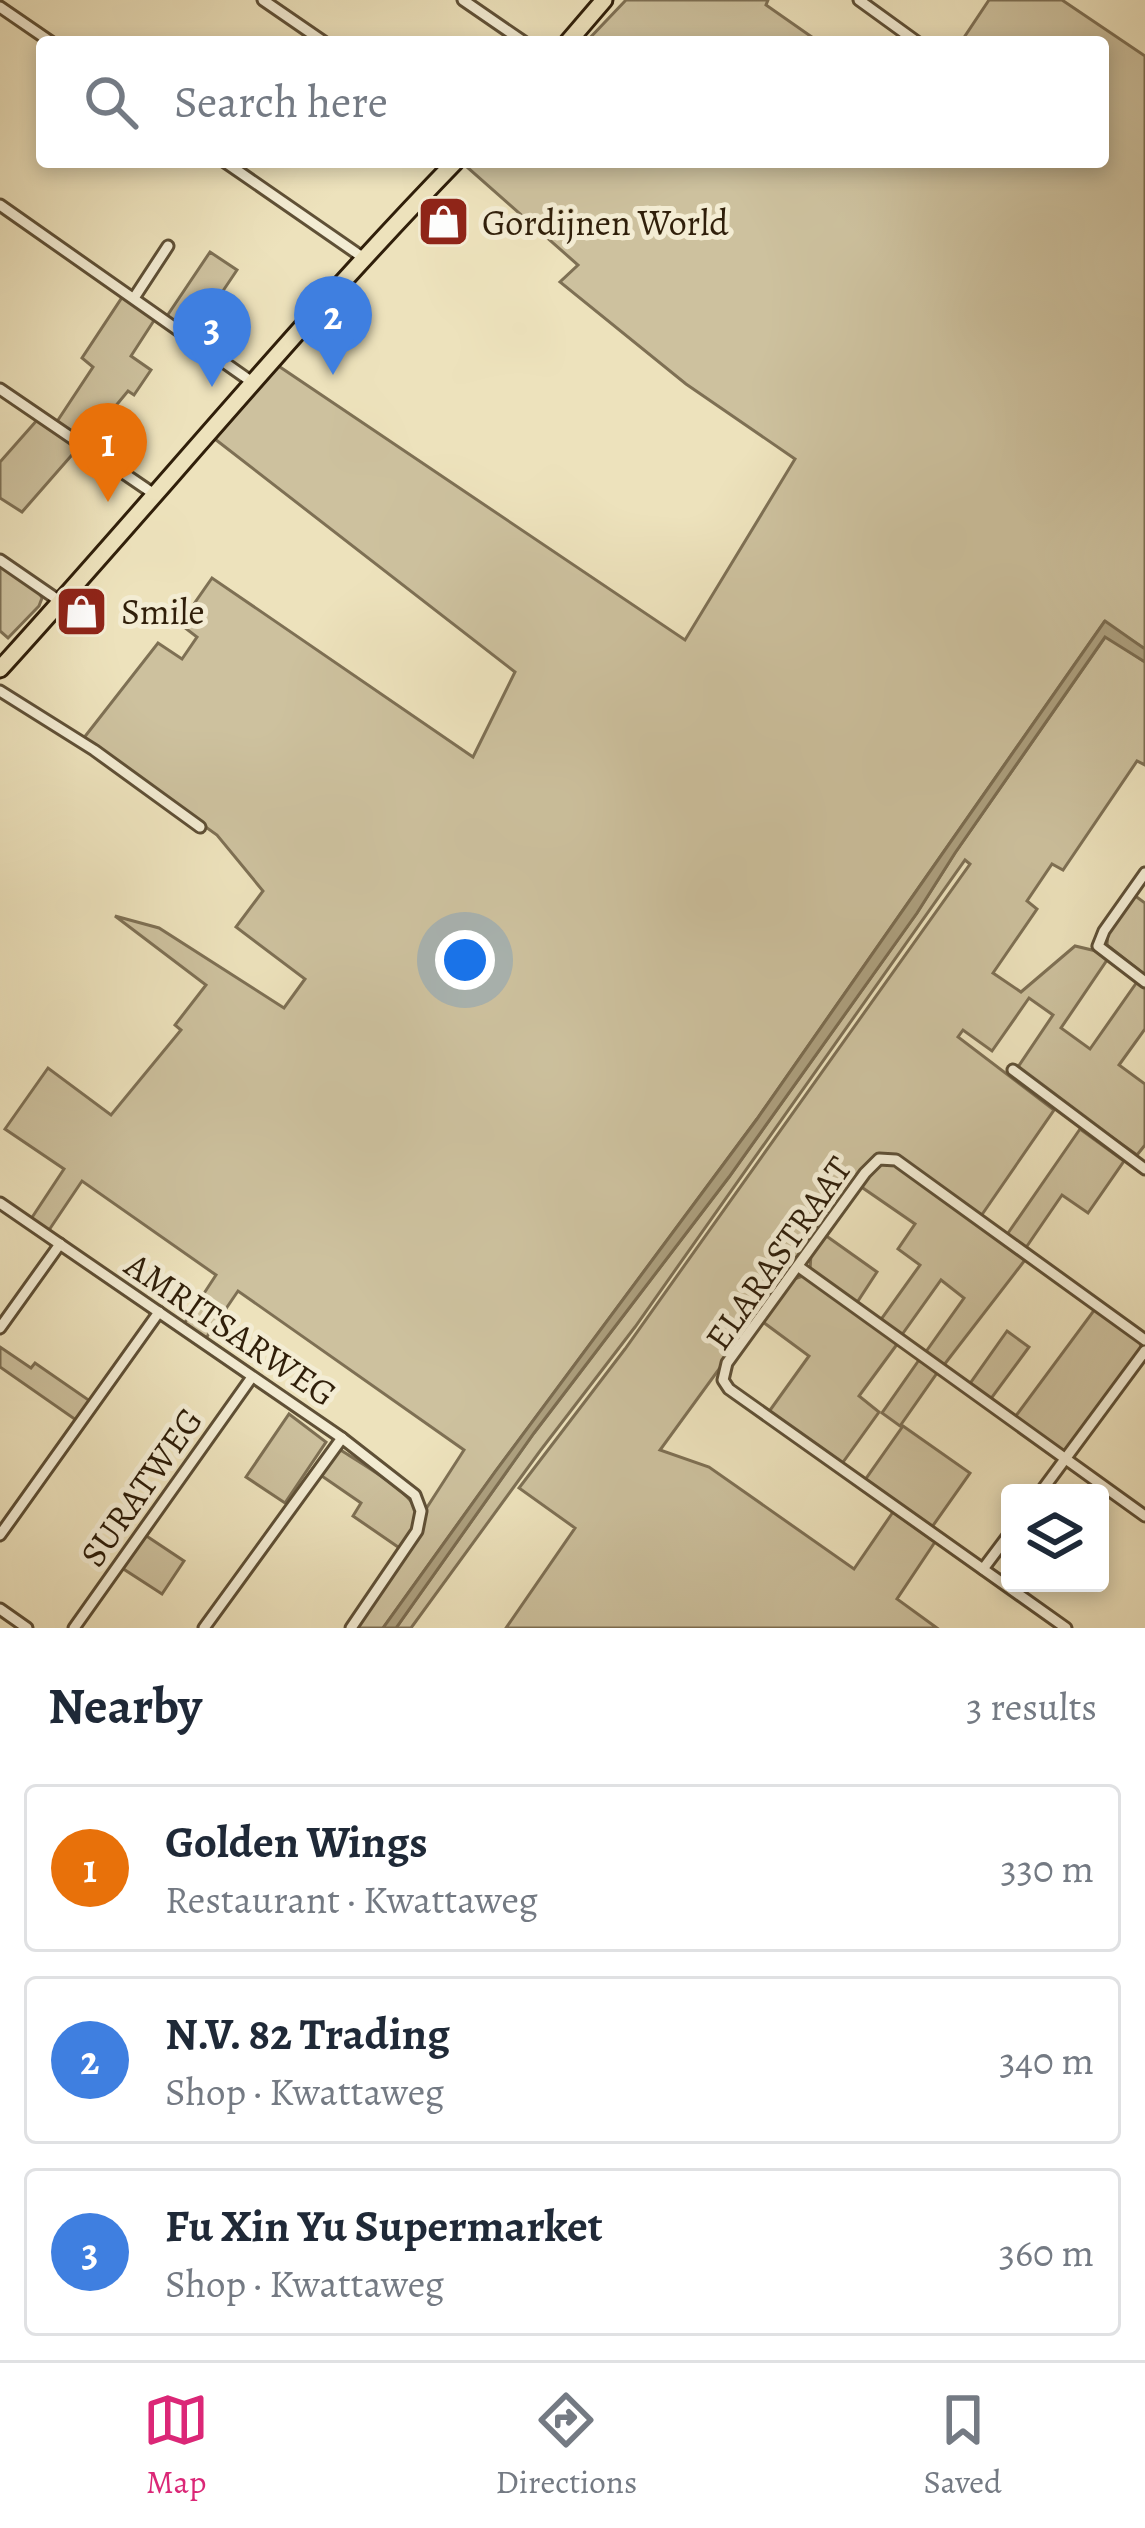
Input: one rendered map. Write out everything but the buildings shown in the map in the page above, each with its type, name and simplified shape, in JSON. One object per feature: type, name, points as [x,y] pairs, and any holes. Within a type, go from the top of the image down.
[{"type":"main road","points":[[573,36],[604,0]]},
{"type":"main road","points":[[0,669],[252,382],[448,168]]},
{"type":"street","points":[[263,0],[315,36]]},
{"type":"street","points":[[464,0],[515,36]]},
{"type":"street","points":[[860,0],[909,36]]},
{"type":"street","points":[[0,7],[42,36]]},
{"type":"street","points":[[234,168],[365,259]]},
{"type":"street","points":[[0,205],[252,382]]},
{"type":"street","points":[[134,298],[168,246]]},
{"type":"street","points":[[0,389],[154,494]]},
{"type":"street","points":[[0,560],[61,602]]},
{"type":"street","points":[[0,691],[94,750],[200,827]]},
{"type":"street","points":[[1145,874],[1098,946],[1145,982]]},
{"type":"street","points":[[1013,1070],[1145,1169]]},
{"type":"street","name":"ELARASTRAAT","points":[[982,1569],[729,1389],[723,1380],[727,1363],[879,1159],[896,1160],[1145,1340]]},
{"type":"street","name":"AMRITSARWEG","points":[[0,1203],[342,1438],[416,1496],[421,1510],[417,1531],[351,1628]]},
{"type":"street","points":[[0,1328],[60,1244]]},
{"type":"street","points":[[799,1267],[1145,1516]]},
{"type":"street","points":[[0,1535],[159,1312]]},
{"type":"street","points":[[1047,1484],[1145,1351]]},
{"type":"street","name":"SURATWEG","points":[[74,1628],[252,1377]]},
{"type":"street","points":[[204,1628],[342,1438]]},
{"type":"street","points":[[1001,1545],[982,1569],[1066,1628]]},
{"type":"street","points":[[0,1609],[27,1628]]},
{"type":"shaded area","points":[[626,0],[768,0],[766,5],[810,36],[592,36]]},
{"type":"shaded area","points":[[989,0],[1062,0],[1145,56],[1145,649],[1104,622],[757,1119],[383,1628],[356,1628],[464,1450],[238,1291],[202,1344],[180,1330],[216,1275],[82,1181],[47,1233],[29,1222],[64,1169],[5,1129],[48,1068],[111,1115],[181,1030],[175,1025],[206,985],[115,916],[159,928],[284,1008],[305,979],[236,927],[263,891],[217,835],[83,739],[158,643],[182,659],[197,637],[180,624],[212,578],[473,757],[515,672],[211,436],[277,365],[685,640],[795,459],[686,384],[560,282],[578,265],[468,168],[1109,168],[1109,36],[965,36]]},
{"type":"shaded area","points":[[210,252],[237,270],[194,334],[167,316]]},
{"type":"shaded area","points":[[123,296],[155,319],[131,356],[151,370],[134,395],[128,391],[85,443],[56,423],[93,367],[82,358]]},
{"type":"shaded area","points":[[38,419],[78,448],[22,512],[0,498],[0,462]]},
{"type":"shaded area","points":[[0,564],[38,590],[42,598],[8,638],[0,631]]},
{"type":"shaded area","points":[[1105,621],[1145,649],[1145,662],[1105,637],[729,1177],[534,1433],[396,1628],[383,1628],[757,1119]]},
{"type":"shaded area","points":[[1106,636],[1145,662],[1145,765],[1137,761],[1063,870],[1052,864],[1027,901],[1037,909],[993,973],[1021,992],[1075,946],[1096,951],[1107,960],[1061,1028],[1090,1049],[1137,982],[1145,987],[1145,1029],[1119,1065],[1145,1084],[1145,1145],[1137,1155],[1016,1070],[1053,1015],[1029,998],[992,1051],[963,1030],[958,1037],[1054,1110],[981,1216],[896,1156],[880,1155],[870,1162],[660,1450],[709,1467],[854,1569],[893,1512],[935,1542],[897,1599],[937,1628],[506,1628],[575,1528],[519,1488],[625,1349],[970,864],[965,860],[635,1327],[411,1628],[396,1628],[534,1433],[729,1177]]},
{"type":"shaded area","points":[[1134,895],[1145,903],[1145,975],[1107,945],[1108,931]]},
{"type":"shaded area","points":[[1080,1129],[1124,1161],[1088,1213],[1062,1195],[1025,1249],[1006,1236]]},
{"type":"shaded area","points":[[883,1163],[895,1164],[1025,1260],[944,1365],[925,1353],[964,1298],[941,1280],[901,1336],[880,1321],[920,1265],[898,1249],[915,1224],[860,1186]]},
{"type":"shaded area","points":[[825,1235],[877,1272],[856,1304],[810,1270],[811,1254]]},
{"type":"shaded area","points":[[803,1276],[898,1343],[859,1396],[879,1412],[841,1465],[768,1413],[809,1356],[763,1322],[794,1279]]},
{"type":"shaded area","points":[[1095,1309],[1140,1341],[1141,1349],[1061,1452],[1015,1417]]},
{"type":"shaded area","points":[[1007,1331],[1029,1347],[990,1400],[969,1385]]},
{"type":"shaded area","points":[[0,1347],[31,1368],[35,1363],[90,1401],[76,1420],[0,1367]]},
{"type":"shaded area","points":[[919,1360],[937,1373],[900,1426],[882,1413]]},
{"type":"shaded area","points":[[289,1414],[326,1442],[285,1503],[246,1477]]},
{"type":"shaded area","points":[[903,1426],[970,1473],[932,1527],[865,1480]]},
{"type":"shaded area","points":[[336,1447],[396,1487],[414,1506],[416,1524],[401,1549],[353,1516],[361,1503],[316,1472]]},
{"type":"shaded area","points":[[145,1535],[184,1561],[162,1594],[122,1568]]},
{"type":"place","name":"Gordijnen World","points":[[443,222]]},
{"type":"place","name":"N.V. 82 Trading","points":[[333,375]]},
{"type":"place","name":"Fu Xin Yu Supermarket","points":[[212,387]]},
{"type":"place","name":"Golden Wings","points":[[108,502]]},
{"type":"place","name":"Smile","points":[[82,611]]}]
